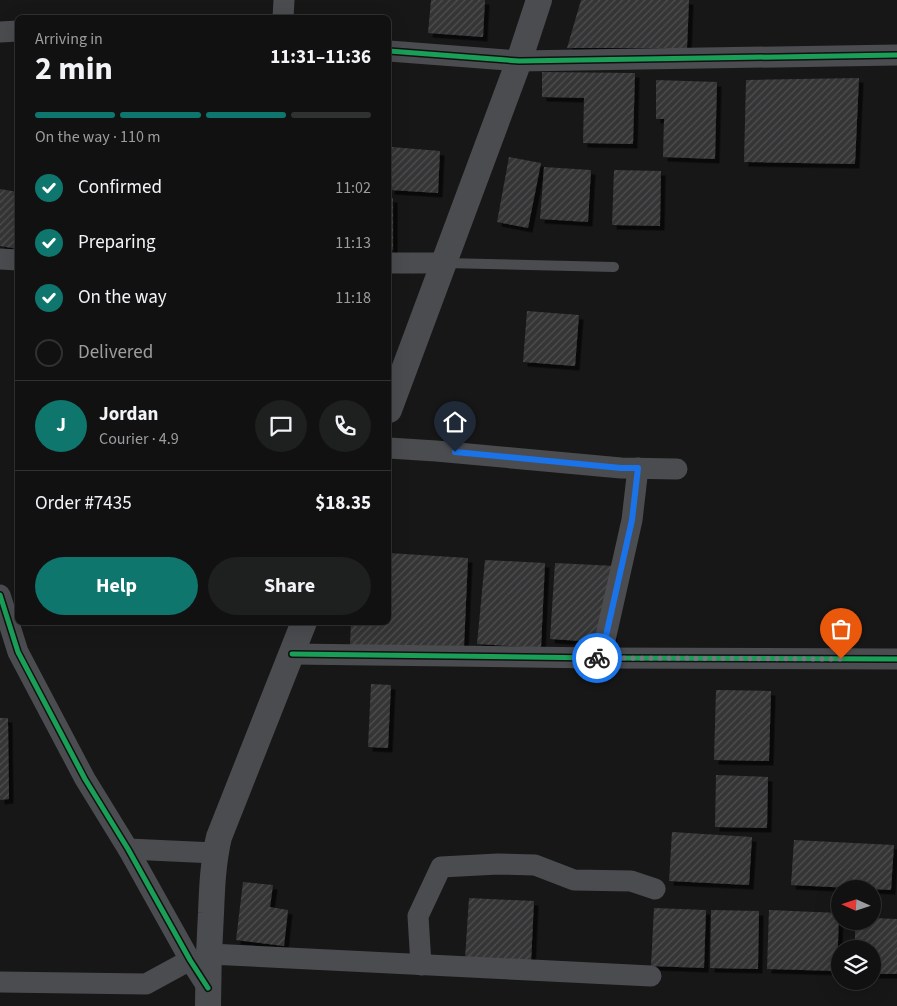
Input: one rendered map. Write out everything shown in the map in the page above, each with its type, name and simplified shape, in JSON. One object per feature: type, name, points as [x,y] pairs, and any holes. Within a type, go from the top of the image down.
[{"type":"street","points":[[282,15],[284,0]]},
{"type":"street","points":[[391,404],[519,61],[539,0]]},
{"type":"street","points":[[0,32],[15,31]]},
{"type":"street","points":[[391,51],[519,61],[897,55]]},
{"type":"street","points":[[0,259],[15,260]]},
{"type":"street","points":[[391,263],[444,263]]},
{"type":"street","points":[[391,448],[621,468],[677,469]]},
{"type":"street","points":[[596,658],[603,649],[632,520],[638,468]]},
{"type":"street","points":[[0,595],[18,652],[85,779],[128,849],[199,957],[208,997]]},
{"type":"street","points":[[199,957],[218,837],[303,625]]},
{"type":"street","points":[[292,654],[897,659]]},
{"type":"street","points":[[128,849],[215,853]]},
{"type":"street","points":[[421,964],[418,916],[441,867],[498,864],[535,865],[574,880],[631,881],[655,889]]},
{"type":"street","points":[[0,982],[146,984],[199,957],[421,964],[651,976]]},
{"type":"lane","points":[[444,263],[614,267]]},
{"type":"building","points":[[431,0],[485,0],[483,37],[428,33]]},
{"type":"building","points":[[581,0],[689,0],[687,48],[567,48]]},
{"type":"building","points":[[542,72],[635,73],[633,144],[583,143],[584,98],[542,97]]},
{"type":"building","points":[[859,78],[855,164],[744,162],[746,80]]},
{"type":"building","points":[[656,80],[717,82],[715,159],[663,157],[664,119],[656,119]]},
{"type":"building","points":[[392,147],[440,151],[438,193],[391,190]]},
{"type":"building","points":[[509,157],[541,163],[528,228],[497,222]]},
{"type":"building","points":[[544,167],[591,170],[588,222],[540,219]]},
{"type":"building","points":[[614,170],[661,171],[660,226],[612,225]]},
{"type":"building","points":[[0,189],[15,192],[15,248],[0,246]]},
{"type":"building","points":[[391,198],[393,198],[393,250],[391,250]]},
{"type":"building","points":[[527,311],[579,315],[575,366],[523,362]]},
{"type":"building","points":[[391,553],[468,558],[464,646],[350,645],[351,625],[391,625]]},
{"type":"building","points":[[485,560],[545,563],[541,648],[477,644]]},
{"type":"building","points":[[555,563],[616,566],[612,643],[550,639]]},
{"type":"building","points":[[371,684],[391,685],[388,748],[368,747]]},
{"type":"building","points":[[716,690],[771,691],[769,761],[714,760]]},
{"type":"building","points":[[0,718],[8,718],[9,799],[0,800]]},
{"type":"building","points":[[716,775],[768,777],[767,828],[715,827]]},
{"type":"building","points":[[672,832],[752,837],[749,885],[669,881]]},
{"type":"building","points":[[794,840],[894,845],[891,890],[881,890],[881,880],[831,880],[831,887],[791,885]]},
{"type":"building","points":[[243,882],[273,885],[270,907],[288,910],[284,946],[236,940]]},
{"type":"building","points":[[469,898],[534,901],[531,963],[465,959]]},
{"type":"building","points":[[654,908],[706,910],[704,968],[651,966]]},
{"type":"building","points":[[711,910],[759,911],[758,969],[710,968]]},
{"type":"building","points":[[769,910],[831,913],[831,930],[838,930],[838,940],[831,940],[831,971],[767,969]]},
{"type":"building","points":[[881,918],[897,919],[897,974],[881,974],[881,940],[855,940],[855,930],[881,930]]},
{"type":"cycle path","points":[[391,51],[519,61],[897,55]]},
{"type":"cycle path","points":[[0,595],[18,652],[85,779],[128,849],[190,960],[208,988]]},
{"type":"cycle path","points":[[292,654],[897,659]]},
{"type":"way so far","points":[[597,658],[841,659]]},
{"type":"route","points":[[455,452],[638,468],[632,520],[603,649],[597,658]]}]
